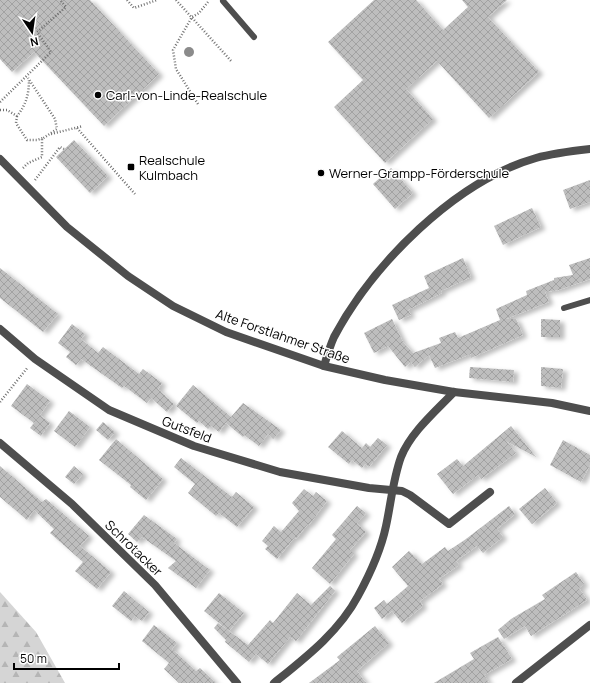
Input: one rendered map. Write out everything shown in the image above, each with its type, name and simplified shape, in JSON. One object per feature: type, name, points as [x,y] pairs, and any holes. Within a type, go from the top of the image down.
[{"type":"street","points":[[324,366],[333,339],[351,309],[377,273],[406,242],[438,213],[467,191],[502,172],[535,158],[568,151],[590,149]]},
{"type":"street","name":"Alte Forstlahmer Straße","points":[[0,159],[67,227],[128,276],[172,306],[226,332],[324,366],[386,380],[454,392],[552,403],[590,411]]},
{"type":"street","name":"Gutsfeld","points":[[0,329],[35,359],[109,410],[194,446],[280,472],[369,488],[392,490]]},
{"type":"street","points":[[274,683],[306,657],[336,628],[358,597],[372,566],[386,526],[392,490],[401,456],[417,432],[454,392]]},
{"type":"street","name":"Schrotacker","points":[[0,443],[72,504],[155,586],[237,683]]},
{"type":"street","points":[[392,490],[410,495],[449,524],[490,492]]},
{"type":"street","points":[[516,683],[590,625]]},
{"type":"lane","points":[[223,1],[254,37]]},
{"type":"lane","points":[[564,308],[590,300]]},
{"type":"path","points":[[0,102],[51,52],[37,32],[66,7],[60,0]]},
{"type":"path","points":[[127,0],[134,8],[157,0]]},
{"type":"path","points":[[176,0],[232,62]]},
{"type":"path","points":[[198,104],[176,69],[173,50],[192,17],[199,13],[208,2]]},
{"type":"path","points":[[27,75],[29,90],[24,108],[17,116],[16,123],[27,140],[42,139],[52,134],[83,126]]},
{"type":"path","points":[[28,78],[55,119],[57,129],[42,139]]},
{"type":"path","points":[[0,110],[7,110],[17,116]]},
{"type":"path","points":[[77,128],[135,194]]},
{"type":"path","points":[[22,169],[28,163],[42,157],[42,139]]},
{"type":"path","points":[[28,188],[60,147],[64,149]]},
{"type":"path","points":[[0,402],[35,359]]},
{"type":"green space","points":[[0,592],[36,632],[65,683],[0,683]]},
{"type":"building","points":[[0,0],[90,0],[159,74],[104,126],[34,52],[12,72],[0,59]]},
{"type":"building","points":[[374,0],[416,0],[443,30],[468,7],[462,0],[507,0],[488,17],[539,72],[489,118],[437,61],[406,89],[433,119],[385,163],[334,107],[363,80],[328,42]]},
{"type":"building","points":[[74,140],[108,176],[90,193],[56,157]]},
{"type":"building","points":[[391,168],[413,193],[395,209],[373,184]]},
{"type":"building","points":[[590,180],[590,202],[570,209],[563,190]]},
{"type":"building","points":[[532,208],[541,227],[503,245],[494,226]]},
{"type":"building","points":[[463,258],[471,277],[441,291],[442,293],[408,310],[411,315],[399,320],[392,305],[429,288],[424,276]]},
{"type":"building","points":[[590,258],[590,279],[559,290],[545,292],[549,302],[506,319],[516,319],[523,335],[471,358],[471,354],[435,368],[429,355],[415,367],[411,362],[405,367],[388,346],[374,353],[364,333],[392,319],[403,342],[413,353],[441,343],[439,338],[455,332],[458,338],[500,320],[496,309],[527,295],[526,291],[554,280],[554,278],[573,275],[569,265]]},
{"type":"building","points":[[0,268],[58,314],[43,332],[0,298]]},
{"type":"building","points":[[541,319],[560,320],[560,337],[541,337]]},
{"type":"building","points":[[72,324],[85,334],[81,339],[98,353],[103,347],[139,374],[143,369],[162,383],[158,389],[174,404],[167,412],[151,398],[147,403],[124,386],[122,388],[81,359],[76,365],[66,357],[70,352],[58,343]]},
{"type":"building","points":[[470,367],[514,370],[513,382],[469,378]]},
{"type":"building","points":[[541,367],[563,369],[561,388],[541,386]]},
{"type":"building","points":[[27,384],[50,401],[34,423],[11,406]]},
{"type":"building","points":[[193,385],[231,417],[243,403],[281,430],[273,439],[268,434],[259,446],[244,435],[243,437],[226,423],[228,420],[219,432],[211,426],[208,429],[199,421],[197,423],[176,406]]},
{"type":"building","points":[[69,411],[90,427],[75,447],[54,431]]},
{"type":"building","points":[[40,415],[50,423],[41,436],[30,428]]},
{"type":"building","points":[[103,422],[115,432],[108,440],[96,430]]},
{"type":"building","points":[[511,426],[536,457],[506,441],[516,453],[481,479],[478,475],[453,494],[437,474],[457,459],[463,466]]},
{"type":"building","points":[[342,431],[362,448],[366,443],[370,447],[378,438],[387,445],[369,467],[365,464],[362,468],[352,460],[349,464],[328,447]]},
{"type":"building","points":[[116,439],[163,479],[146,500],[130,487],[131,485],[99,460]]},
{"type":"building","points":[[563,440],[590,455],[590,465],[581,482],[550,465]]},
{"type":"building","points":[[181,458],[232,497],[236,492],[254,507],[237,527],[219,513],[216,516],[188,493],[195,484],[174,467]]},
{"type":"building","points":[[0,466],[42,502],[46,499],[89,536],[80,546],[111,572],[97,589],[75,571],[83,562],[50,533],[54,529],[34,510],[27,520],[0,497]]},
{"type":"building","points":[[74,466],[83,474],[74,484],[65,477]]},
{"type":"building","points":[[545,488],[557,503],[532,524],[519,509]]},
{"type":"building","points":[[304,489],[313,496],[316,492],[327,501],[309,525],[308,524],[296,539],[295,537],[277,559],[265,549],[268,546],[262,541],[274,526],[281,532],[299,511],[292,503]]},
{"type":"building","points":[[357,506],[366,513],[357,523],[366,532],[350,550],[354,554],[330,584],[312,568],[336,539],[332,535]]},
{"type":"building","points":[[509,506],[515,514],[497,529],[503,537],[483,553],[477,546],[456,561],[459,565],[439,579],[443,584],[420,601],[423,606],[402,623],[392,611],[382,619],[374,608],[384,600],[387,604],[408,586],[392,567],[409,551],[422,564],[445,547],[448,551],[466,539]]},
{"type":"building","points":[[144,515],[177,539],[174,543],[210,570],[196,588],[168,568],[176,561],[142,537],[137,542],[128,534]]},
{"type":"building","points":[[576,572],[584,584],[579,588],[587,600],[531,636],[525,626],[504,639],[498,630],[511,619],[545,599],[542,595]]},
{"type":"building","points":[[330,586],[335,591],[296,641],[290,637],[268,664],[256,654],[249,662],[225,642],[226,640],[214,628],[218,623],[248,645],[270,620],[273,623],[297,593],[311,605]]},
{"type":"building","points":[[124,591],[149,612],[142,621],[135,616],[131,621],[112,606]]},
{"type":"building","points":[[219,593],[244,613],[229,631],[204,611]]},
{"type":"building","points":[[154,625],[177,643],[172,649],[196,671],[200,668],[216,683],[179,683],[164,669],[169,663],[142,641]]},
{"type":"building","points":[[375,626],[389,643],[357,671],[366,683],[309,683],[340,660],[337,657]]},
{"type":"building","points":[[498,637],[512,659],[484,675],[489,683],[434,683],[474,659],[470,653]]},
{"type":"place","name":"Carl-von-Linde-Realschule","points":[[98,95]]},
{"type":"place","name":"Realschule Kulmbach","points":[[131,167]]},
{"type":"place","name":"Werner-Grampp-Förderschule","points":[[321,173]]}]
